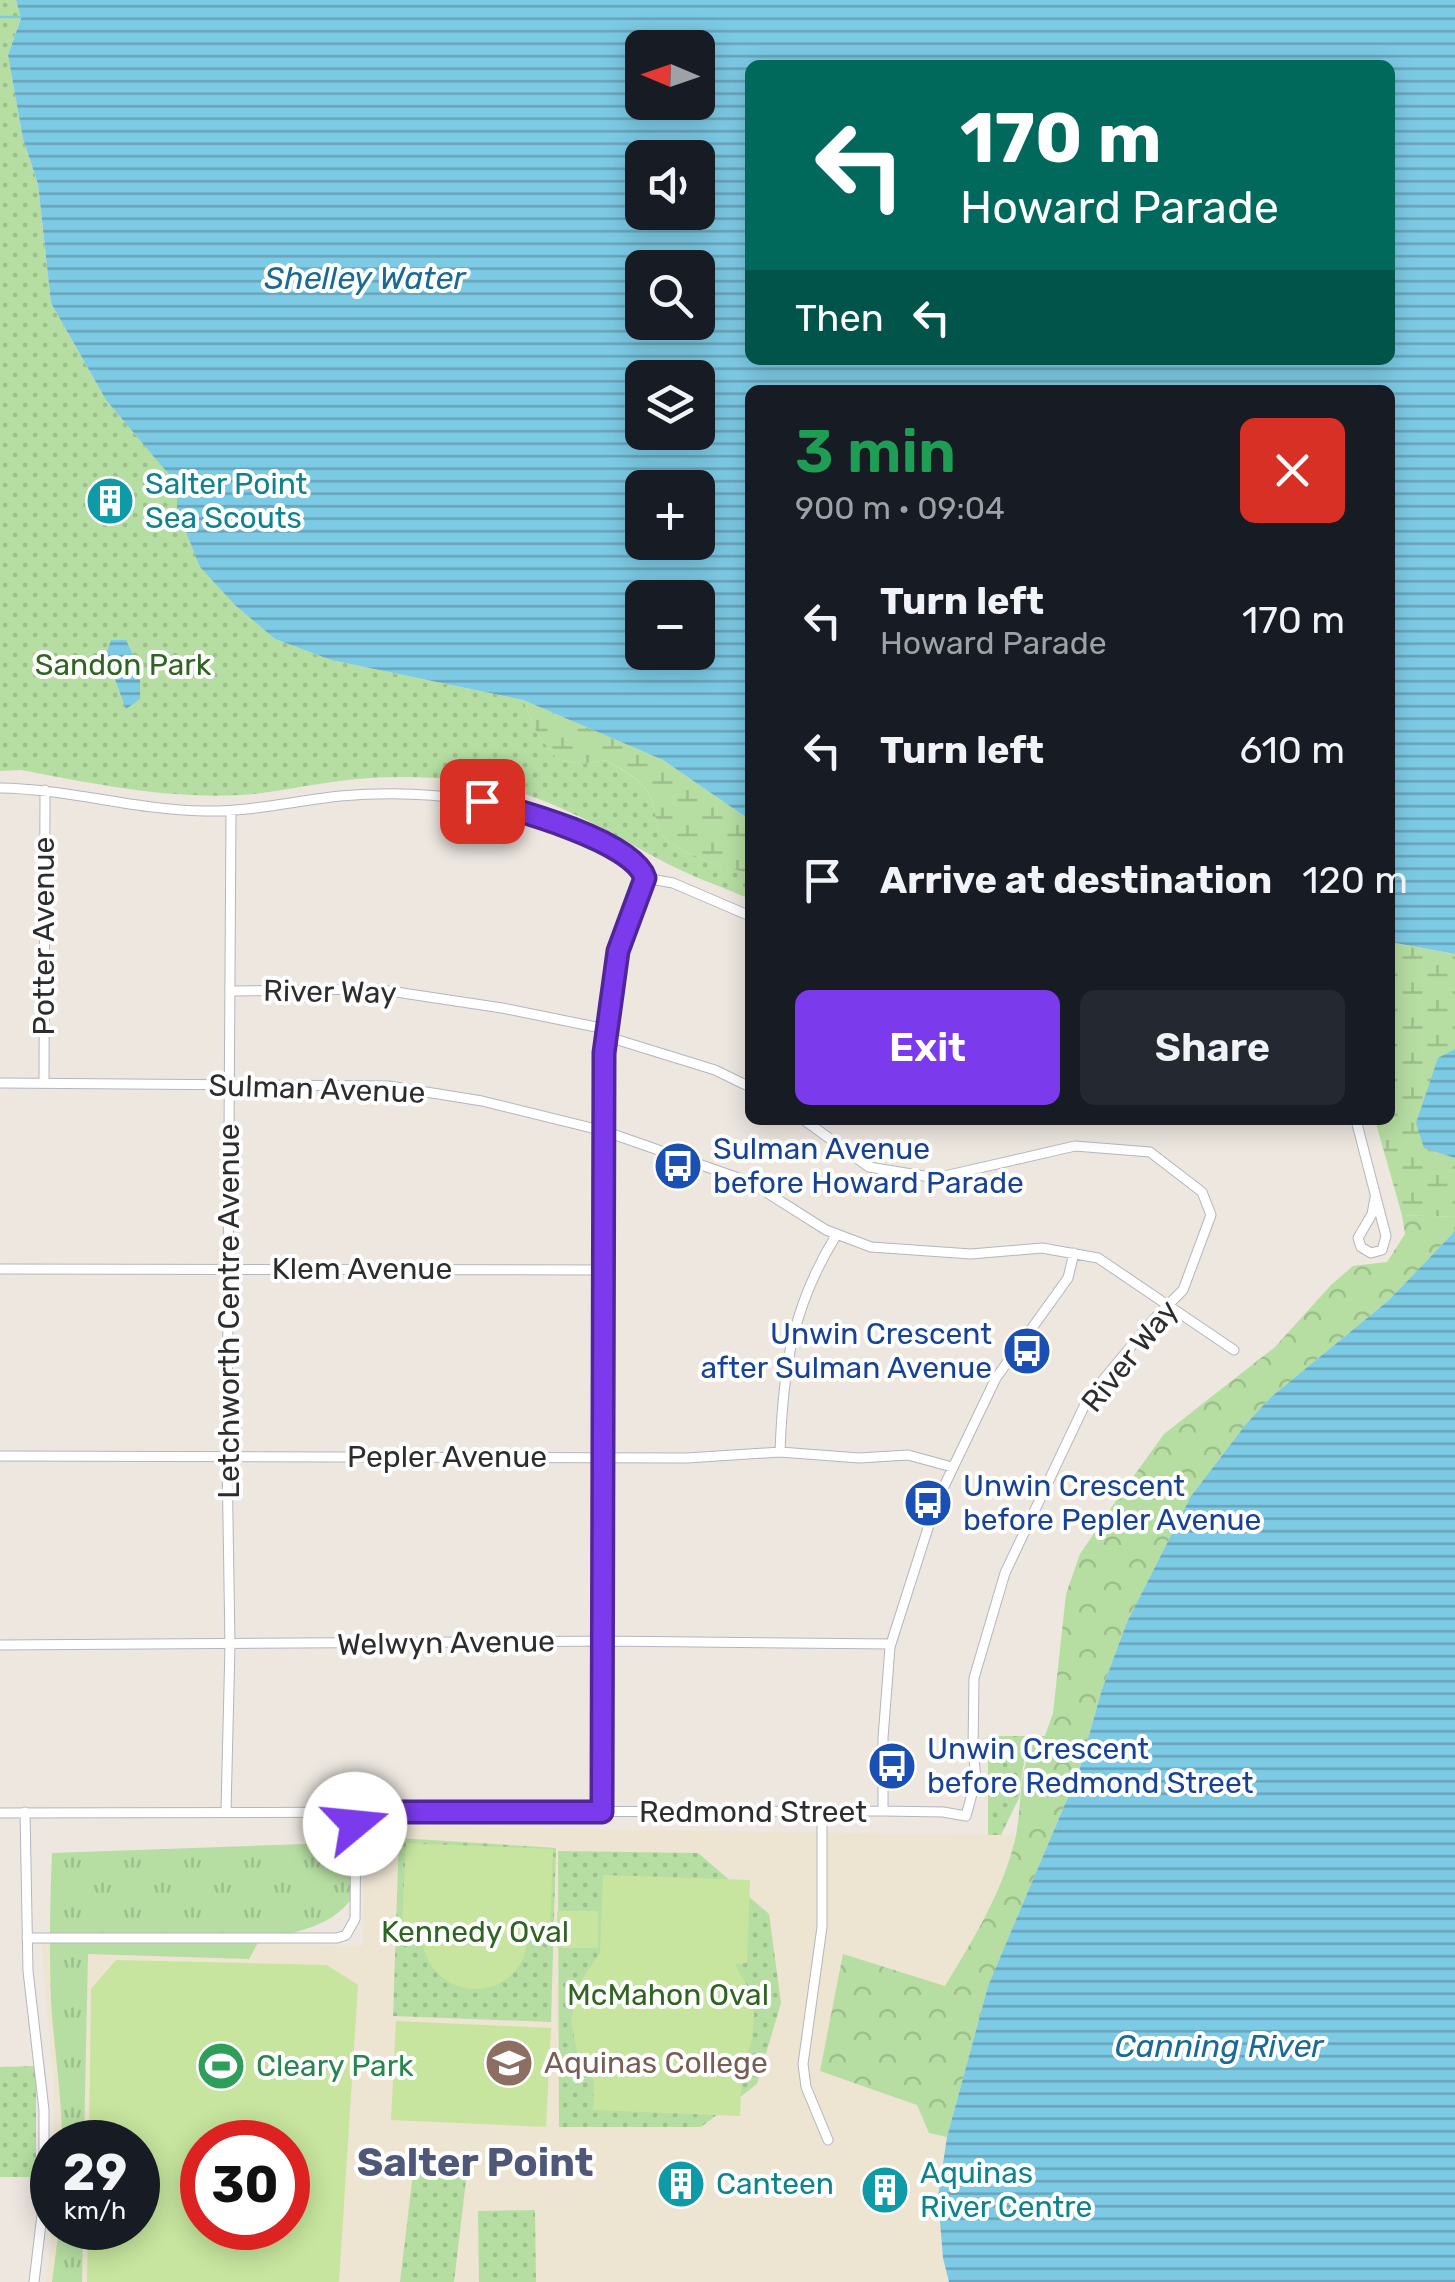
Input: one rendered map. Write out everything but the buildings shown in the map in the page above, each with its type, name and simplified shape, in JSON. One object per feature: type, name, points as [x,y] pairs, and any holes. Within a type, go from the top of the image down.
[{"type":"street","points":[[0,788],[45,790],[144,808],[231,811],[357,795],[419,794],[469,799],[532,814],[590,836],[637,862],[645,878],[618,951],[606,1033],[602,1812]]},
{"type":"street","name":"Potter Avenue","points":[[44,1083],[45,790]]},
{"type":"street","name":"Letchworth Centre Avenue","points":[[226,1812],[230,1645],[227,1458],[231,811]]},
{"type":"street","points":[[645,878],[672,884],[745,914]]},
{"type":"street","name":"River Way","points":[[230,991],[376,988],[502,1008],[606,1033],[715,1070],[745,1085]]},
{"type":"street","name":"Sulman Avenue","points":[[0,1083],[389,1086],[482,1101],[604,1131],[750,1182],[837,1234],[871,1246],[971,1254],[1032,1248],[1106,1262],[1234,1350]]},
{"type":"street","name":"River Way","points":[[811,1125],[868,1167],[936,1178],[1074,1146],[1150,1152],[1202,1192],[1211,1215],[1185,1287],[1088,1398],[1005,1574],[974,1678],[972,1749],[976,1778],[966,1816]]},
{"type":"street","points":[[1357,1125],[1376,1198],[1386,1242],[1382,1250],[1374,1253],[1363,1250],[1358,1238],[1376,1198]]},
{"type":"street","points":[[780,1452],[782,1390],[796,1315],[837,1234]]},
{"type":"street","points":[[883,1811],[883,1738],[891,1644],[936,1503],[1001,1369],[1068,1278],[1074,1253]]},
{"type":"street","name":"Klem Avenue","points":[[0,1269],[605,1270]]},
{"type":"street","name":"Pepler Avenue","points":[[0,1456],[688,1458],[780,1452],[859,1458],[918,1456],[952,1467]]},
{"type":"street","name":"Welwyn Avenue","points":[[0,1645],[605,1641],[891,1644]]},
{"type":"street","points":[[822,1811],[822,1927],[803,2064],[806,2087],[828,2140]]},
{"type":"street","name":"Redmond Street","points":[[0,1813],[883,1811],[966,1816]]},
{"type":"street","points":[[25,1812],[30,2005],[44,2110],[44,2198],[34,2282]]},
{"type":"street","points":[[27,1938],[346,1935],[355,1919],[356,1812]]},
{"type":"shaded area","name":"Aquinas College","points":[[372,1826],[1049,1836],[943,2258],[949,2282],[46,2282],[49,2250],[160,2250],[160,2120],[54,2120],[41,1937],[363,1946],[363,1836]]},
{"type":"green space","name":"Sandon Park","points":[[0,0],[16,0],[21,17],[8,55],[23,139],[38,184],[51,303],[106,400],[178,484],[177,509],[236,606],[275,639],[331,660],[523,700],[537,734],[557,759],[582,764],[606,760],[629,774],[647,791],[664,837],[692,855],[745,872],[745,897],[676,868],[569,812],[528,795],[486,784],[420,777],[375,778],[213,796],[131,789],[21,770],[0,771]]},
{"type":"green space","points":[[523,700],[663,760],[745,817],[745,872],[704,860],[671,843],[659,830],[647,791],[622,769],[606,760],[582,764],[557,759],[537,734]]},
{"type":"green space","points":[[1395,943],[1455,954],[1455,1217],[1402,1215],[1376,1125],[1395,1125]]},
{"type":"green space","points":[[1402,1215],[1455,1217],[1455,1231],[1389,1300],[1271,1397],[1246,1424],[1191,1496],[1127,1622],[1102,1689],[1079,1771],[988,1986],[947,2137],[929,2133],[917,2105],[820,2071],[843,1954],[945,1986],[986,1916],[1015,1840],[1026,1763],[1038,1736],[1045,1736],[1053,1713],[1066,1594],[1080,1554],[1120,1495],[1164,1434],[1275,1347],[1331,1285],[1353,1266],[1387,1262],[1405,1234]]},
{"type":"green space","points":[[988,1736],[1038,1736],[1024,1760],[1019,1798],[1001,1835],[988,1835]]},
{"type":"green space","name":"Kennedy Oval","points":[[399,1838],[556,1848],[551,2022],[393,2016]]},
{"type":"green space","points":[[360,1842],[362,1868],[353,1896],[344,1908],[319,1924],[260,1939],[249,1959],[88,1954],[84,2120],[61,2120],[51,2002],[52,1853]]},
{"type":"green space","name":"Kennedy Oval","points":[[406,1843],[553,1849],[550,1932],[529,1931],[523,1957],[511,1975],[493,1986],[474,1989],[454,1985],[437,1973],[425,1953],[421,1927],[402,1926]]},
{"type":"green space","name":"McMahon Oval","points":[[558,1851],[698,1853],[769,1914],[781,2003],[757,2084],[701,2127],[559,2127]]},
{"type":"green space","name":"McMahon Oval","points":[[603,1875],[750,1880],[747,1963],[735,1964],[750,1991],[754,2015],[752,2040],[742,2066],[740,2116],[593,2110],[594,2081],[578,2057],[571,2021],[578,1985],[600,1953]]},
{"type":"green space","points":[[557,1911],[598,1911],[598,1948],[557,1948]]},
{"type":"green space","name":"Cleary Park","points":[[116,1960],[327,1965],[358,1985],[339,2282],[87,2282],[88,2250],[160,2250],[160,2120],[89,2120],[91,1989]]},
{"type":"green space","points":[[396,2021],[551,2028],[546,2127],[391,2120]]},
{"type":"green space","points":[[36,2066],[36,2120],[30,2120],[30,2177],[0,2177],[0,2067]]},
{"type":"green space","points":[[414,2165],[467,2172],[454,2282],[400,2282]]},
{"type":"green space","points":[[535,2210],[536,2282],[479,2282],[478,2211]]},
{"type":"green space","points":[[56,2250],[83,2250],[82,2282],[52,2282]]},
{"type":"water","name":"Shelley Water","points":[[16,0],[1455,0],[1455,954],[1395,943],[1395,385],[745,385],[745,817],[663,760],[523,700],[331,660],[275,639],[236,606],[200,567],[177,509],[177,484],[106,400],[51,303],[38,184],[23,139],[8,55],[21,18]]},
{"type":"water","points":[[111,640],[126,640],[140,670],[140,699],[126,709],[106,655]]},
{"type":"water","points":[[1455,1049],[1455,1158],[1424,1148],[1416,1123],[1438,1058]]},
{"type":"water","name":"Canning River","points":[[1455,1231],[1455,2282],[949,2282],[938,2197],[947,2137],[988,1986],[1079,1771],[1102,1689],[1127,1622],[1191,1496],[1246,1424],[1271,1397],[1389,1300]]},
{"type":"waterway","points":[[0,17],[21,17]]},
{"type":"place","name":"Salter Point Sea Scouts","points":[[110,501]]},
{"type":"place","name":"Sulman Avenue before Howard Parade","points":[[678,1166]]},
{"type":"place","name":"Unwin Crescent after Sulman Avenue","points":[[1027,1351]]},
{"type":"place","name":"Unwin Crescent before Pepler Avenue","points":[[928,1503]]},
{"type":"place","name":"Unwin Crescent before Redmond Street","points":[[892,1766]]},
{"type":"place","name":"Aquinas College","points":[[509,2063]]},
{"type":"place","name":"Cleary Park","points":[[221,2066]]},
{"type":"place","name":"Canteen","points":[[681,2184]]},
{"type":"place","name":"Aquinas River Centre","points":[[885,2190]]},
{"type":"district","name":"Salter Point","points":[[475,2162]]},
{"type":"route","points":[[355,1824],[356,1812],[602,1812],[604,1053],[618,951],[645,878],[637,862],[590,836],[532,814],[482,801]]}]
